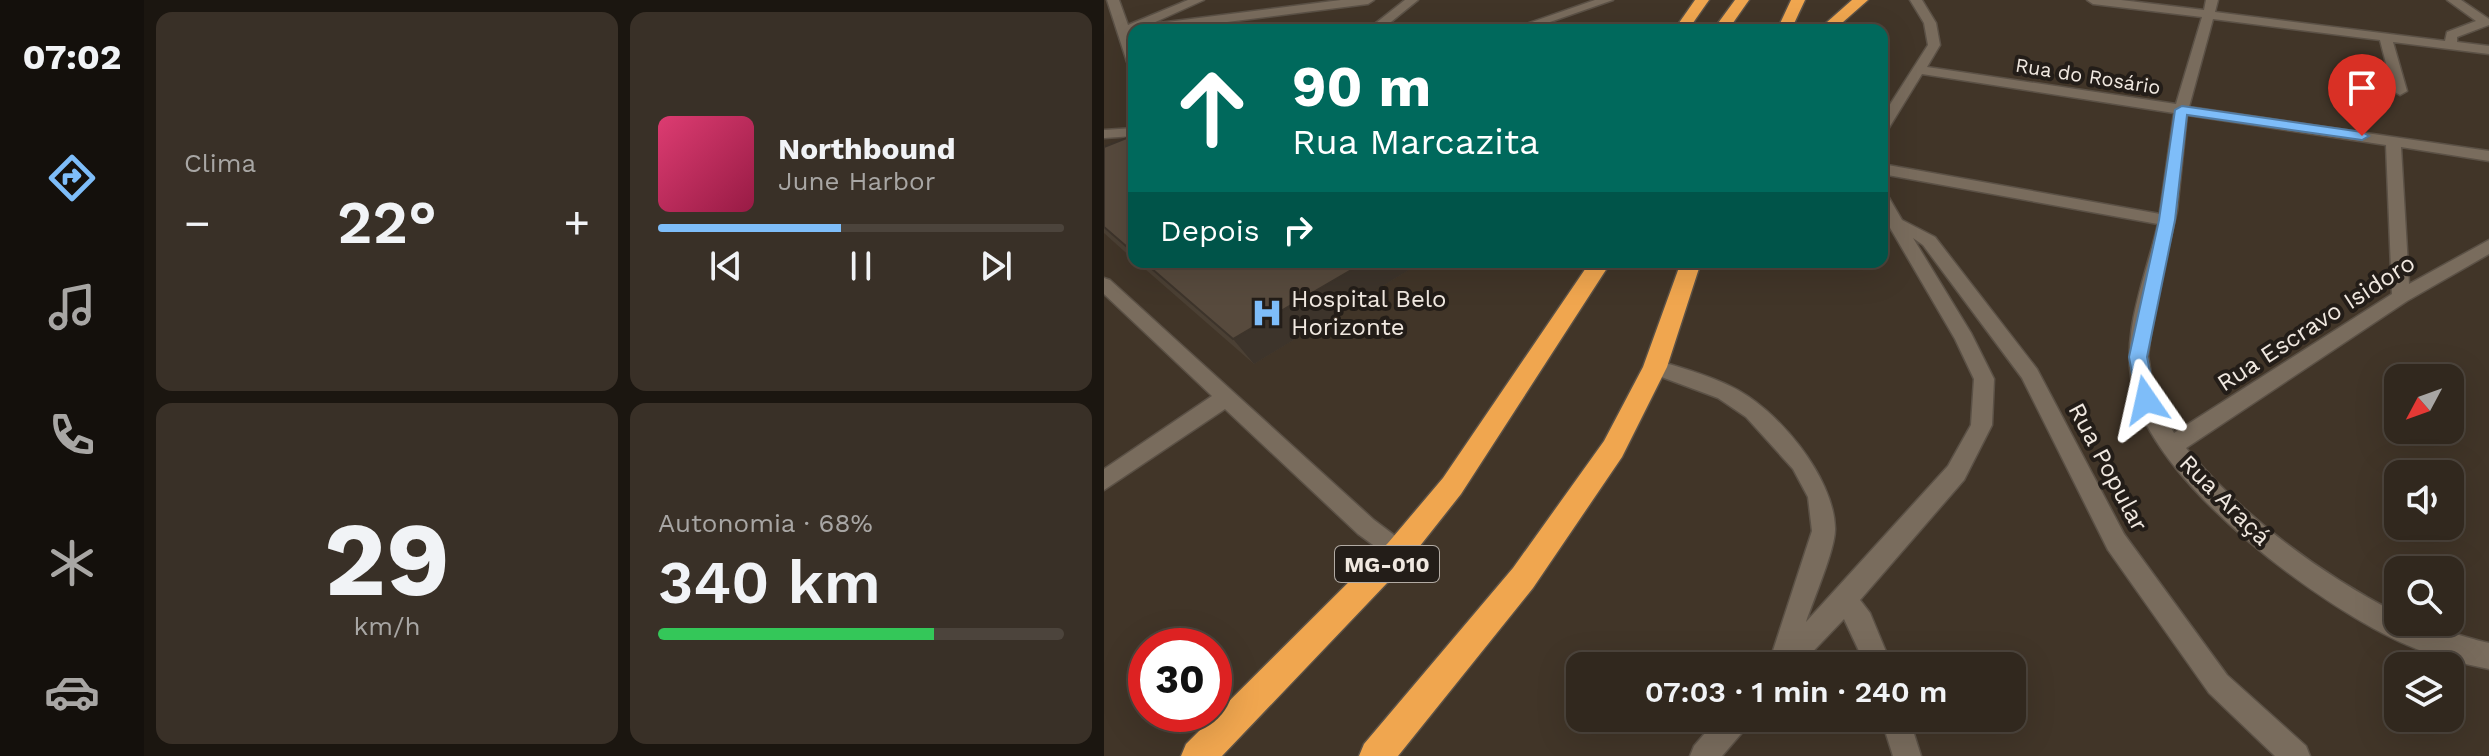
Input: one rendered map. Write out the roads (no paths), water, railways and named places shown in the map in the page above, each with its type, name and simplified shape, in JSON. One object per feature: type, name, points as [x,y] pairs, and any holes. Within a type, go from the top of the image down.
[{"type":"highway","points":[[1685,24],[1702,0]]},
{"type":"highway","points":[[1724,24],[1742,0]]},
{"type":"highway","points":[[1787,24],[1798,0]]},
{"type":"highway","points":[[1832,24],[1861,0]]},
{"type":"highway","points":[[1577,296],[1588,268]]},
{"type":"highway","name":"MG-010","points":[[1198,756],[1398,552],[1452,486],[1597,268]]},
{"type":"highway","points":[[1376,756],[1523,578],[1613,449],[1655,367],[1689,268]]},
{"type":"street","points":[[1113,0],[1128,26]]},
{"type":"street","points":[[1146,24],[1198,0]]},
{"type":"street","points":[[1185,24],[1368,0]]},
{"type":"street","points":[[1381,24],[1412,0]]},
{"type":"street","points":[[1533,24],[1607,0]]},
{"type":"street","points":[[1888,119],[1934,45],[1935,35],[1918,4],[1906,0]]},
{"type":"street","points":[[2093,0],[2210,7],[2386,38],[2489,50]]},
{"type":"street","points":[[2451,46],[2451,35],[2482,26],[2485,22],[2453,0]]},
{"type":"street","name":"Rua Araçá","points":[[2210,7],[2182,110],[2167,220],[2138,357],[2146,400],[2172,446],[2209,490],[2256,535],[2302,571],[2416,637],[2489,656]]},
{"type":"street","points":[[1104,34],[1128,31]]},
{"type":"street","points":[[2386,38],[2400,91]]},
{"type":"street","name":"Rua do Rosário","points":[[1919,70],[2489,156]]},
{"type":"street","points":[[1104,134],[1128,132]]},
{"type":"street","points":[[2393,140],[2401,297]]},
{"type":"street","points":[[1888,170],[2167,220]]},
{"type":"street","name":"Rua Popular","points":[[1888,210],[1897,224],[1929,241],[2030,374],[2116,542],[2218,684],[2296,756]]},
{"type":"street","points":[[1794,652],[1845,600],[1956,473],[1981,425],[1984,379],[1964,338],[1897,224]]},
{"type":"street","name":"Rua Escravo Isidoro","points":[[2172,446],[2401,297],[2489,246]]},
{"type":"street","points":[[1104,284],[1366,527],[1398,552]]},
{"type":"street","points":[[1655,367],[1725,392],[1753,411],[1801,463],[1819,496],[1824,531],[1785,652]]},
{"type":"street","points":[[1104,481],[1226,397]]},
{"type":"street","points":[[1845,600],[1861,622],[1873,652]]},
{"type":"street","points":[[1704,756],[1724,732]]},
{"type":"street","points":[[1899,732],[1907,756]]},
{"type":"place","name":"Hospital Belo Horizonte","points":[[1267,313]]}]
